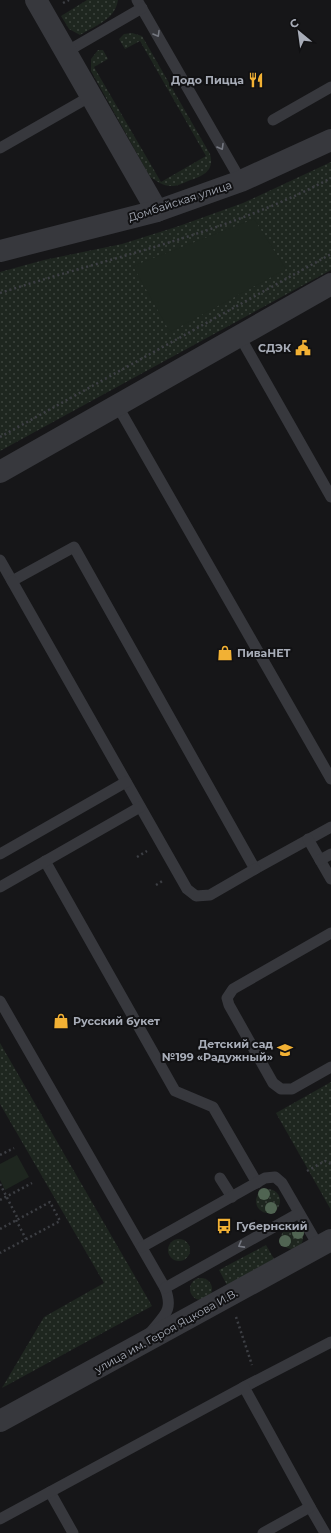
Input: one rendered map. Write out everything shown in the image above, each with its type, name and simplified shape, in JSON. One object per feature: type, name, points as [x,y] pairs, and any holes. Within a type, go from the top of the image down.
[{"type":"street","points":[[36,0],[157,212]]},
{"type":"street","name":"Домбайская улица","points":[[0,251],[157,212],[241,181],[331,140]]},
{"type":"street","points":[[0,472],[331,284]]},
{"type":"street","name":"улица им. Героя Яцкова И.В.","points":[[0,1421],[325,1244]]},
{"type":"lane","points":[[66,52],[140,4],[241,181]]},
{"type":"lane","points":[[273,120],[331,87]]},
{"type":"lane","points":[[0,148],[91,96]]},
{"type":"lane","points":[[239,335],[331,497]]},
{"type":"lane","points":[[117,405],[331,779]]},
{"type":"lane","points":[[12,580],[74,547],[255,869]]},
{"type":"lane","points":[[0,560],[187,889],[196,896],[210,895],[331,827]]},
{"type":"lane","points":[[0,854],[126,782]]},
{"type":"lane","points":[[0,887],[140,806]]},
{"type":"lane","points":[[308,839],[331,879]]},
{"type":"lane","points":[[320,860],[331,854]]},
{"type":"lane","points":[[45,862],[175,1091],[213,1107],[257,1183]]},
{"type":"lane","points":[[331,933],[232,989],[227,998],[229,1005],[273,1083],[281,1089],[292,1089],[331,1067]]},
{"type":"lane","points":[[0,1001],[142,1247],[170,1300],[168,1310],[142,1344]]},
{"type":"lane","points":[[142,1247],[265,1178],[275,1177],[282,1183],[299,1213],[325,1244]]},
{"type":"lane","points":[[220,1178],[232,1197]]},
{"type":"lane","points":[[165,1288],[299,1213]]},
{"type":"lane","points":[[0,1519],[257,1380],[331,1342]]},
{"type":"lane","points":[[244,1387],[325,1533]]},
{"type":"lane","points":[[50,1492],[73,1533]]},
{"type":"lane","points":[[264,1533],[310,1507]]},
{"type":"path","points":[[0,293],[120,255],[143,250],[260,211],[331,178]]},
{"type":"path","points":[[0,437],[331,254]]},
{"type":"path","points":[[0,1155],[14,1148]]},
{"type":"path","points":[[307,1171],[325,1161],[331,1164]]},
{"type":"path","points":[[0,1200],[32,1183]]},
{"type":"path","points":[[0,1184],[26,1239]]},
{"type":"path","points":[[0,1229],[50,1202],[60,1221],[0,1253]]},
{"type":"path","points":[[235,1315],[257,1380]]},
{"type":"shaded area","points":[[87,0],[118,0],[116,7],[109,17],[80,35],[69,29],[61,16]]},
{"type":"shaded area","points":[[132,33],[142,36],[210,154],[211,165],[206,172],[179,185],[167,186],[150,177],[91,71],[91,59],[98,50],[103,50],[108,59],[94,67],[161,182],[206,156],[140,41],[125,49],[119,39],[124,34]]},
{"type":"shaded area","points":[[331,162],[331,270],[0,451],[0,272],[44,260],[122,244],[179,226],[243,203]]},
{"type":"shaded area","points":[[254,219],[286,269],[170,332],[133,266]]},
{"type":"shaded area","points":[[0,1043],[152,1306],[2,1388],[44,1317],[104,1283],[0,1104]]},
{"type":"shaded area","points":[[331,1082],[331,1210],[276,1113]]},
{"type":"shaded area","points":[[17,1155],[29,1177],[5,1190],[0,1180],[0,1164]]},
{"type":"shaded area","points":[[268,1189],[276,1193],[280,1201],[276,1209],[268,1213],[260,1209],[256,1201],[260,1193]]},
{"type":"shaded area","points":[[288,1227],[296,1227],[303,1234],[303,1242],[296,1249],[288,1249],[281,1242],[281,1234]]},
{"type":"shaded area","points":[[175,1239],[183,1239],[190,1246],[190,1254],[183,1261],[175,1261],[168,1254],[168,1246]]},
{"type":"shaded area","points":[[266,1245],[274,1259],[227,1285],[219,1270]]},
{"type":"shaded area","points":[[201,1278],[209,1281],[212,1289],[209,1297],[201,1300],[193,1297],[190,1289],[193,1281]]},
{"type":"place","name":"Додо Пицца","points":[[256,80]]},
{"type":"place","name":"СДЭК","points":[[303,348]]},
{"type":"place","name":"ПиваНЕТ","points":[[225,653]]},
{"type":"place","name":"Русский букет","points":[[61,1021]]},
{"type":"place","name":"Детский сад №199 «Радужный»","points":[[285,1050]]},
{"type":"place","name":"Губернский","points":[[224,1226]]}]
